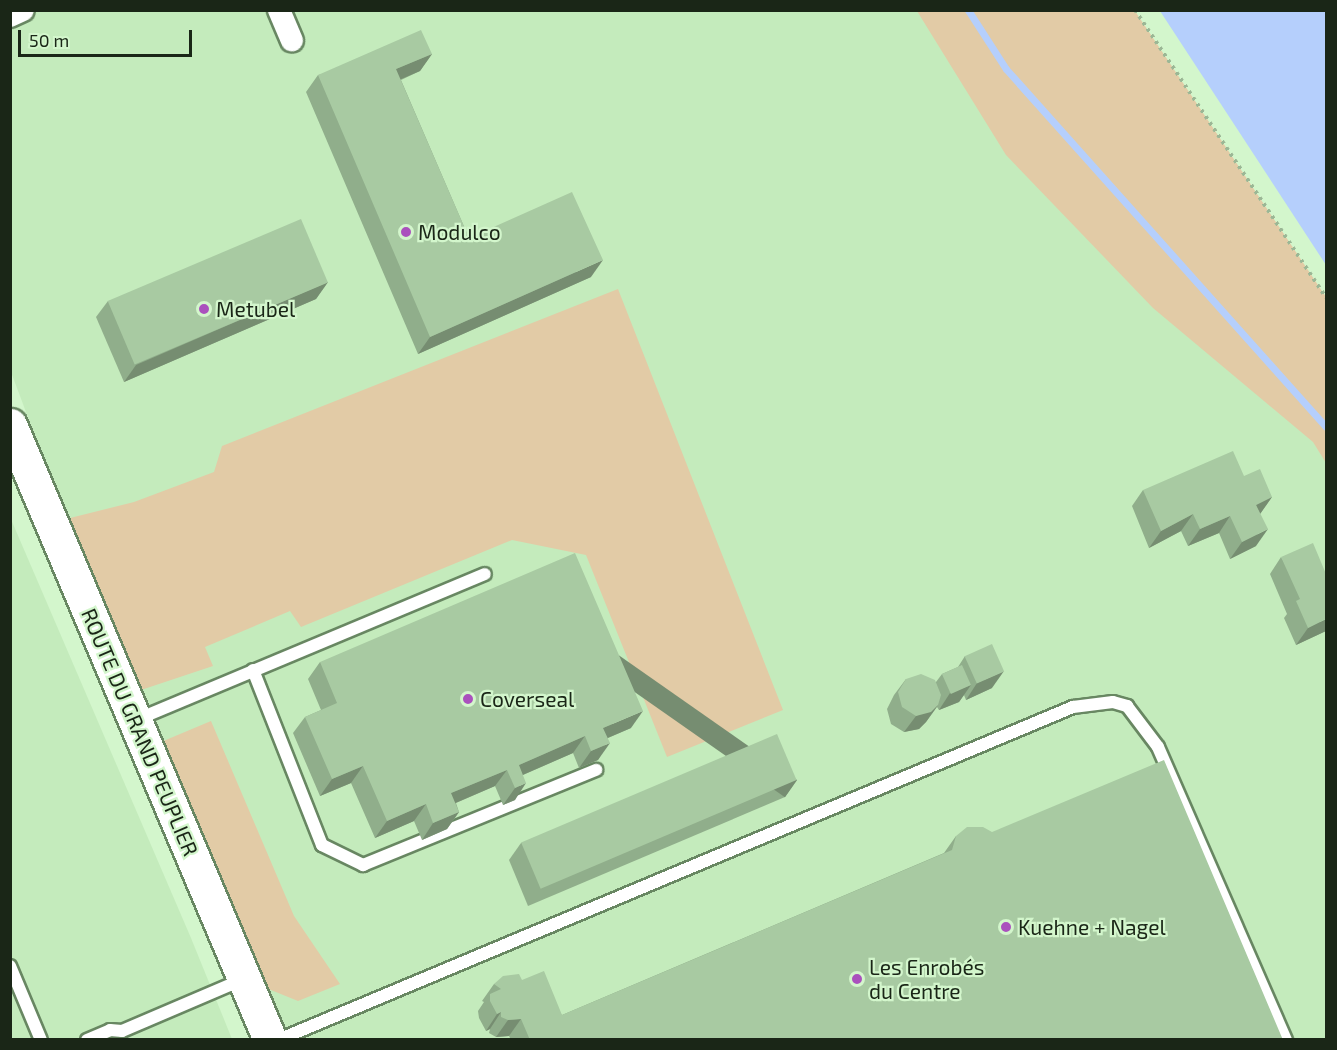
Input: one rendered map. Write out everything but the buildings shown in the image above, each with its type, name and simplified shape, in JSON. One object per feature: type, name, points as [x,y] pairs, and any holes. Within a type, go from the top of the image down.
[{"type":"main road","name":"ROUTE DU GRAND PEUPLIER","points":[[10,425],[19,466],[135,720],[270,1040]]},
{"type":"street","points":[[10,16],[23,10]]},
{"type":"street","points":[[279,10],[292,40]]},
{"type":"lane","points":[[135,720],[485,574]]},
{"type":"lane","points":[[253,670],[322,845],[363,865],[596,770]]},
{"type":"lane","points":[[278,1040],[1073,707],[1113,702],[1127,706],[1158,747],[1286,1040]]},
{"type":"lane","points":[[10,966],[41,1040]]},
{"type":"lane","points":[[87,1040],[110,1030],[122,1031],[244,979]]},
{"type":"path","points":[[1136,10],[1326,297]]},
{"type":"shaded area","points":[[11,11],[1120,11],[1326,327],[1326,1039],[287,1039],[66,519],[11,372]]},
{"type":"shaded area","points":[[917,11],[1135,11],[1326,297],[1326,463],[1313,442],[1153,308],[1006,155]]},
{"type":"shaded area","points":[[618,289],[783,710],[667,757],[586,555],[512,540],[301,627],[290,611],[205,647],[213,666],[141,690],[66,519],[134,502],[214,472],[222,446]]},
{"type":"shaded area","points":[[10,517],[191,938],[232,1039],[11,1039]]},
{"type":"shaded area","points":[[211,721],[294,916],[340,984],[298,1001],[266,988],[161,742]]},
{"type":"water","points":[[1160,11],[1326,11],[1326,265]]},
{"type":"waterway","points":[[968,10],[1006,69],[1326,427]]},
{"type":"place","name":"Modulco","points":[[406,232]]},
{"type":"place","name":"Metubel","points":[[204,309]]},
{"type":"place","name":"Coverseal","points":[[468,699]]},
{"type":"place","name":"Kuehne + Nagel","points":[[1006,927]]},
{"type":"place","name":"Les Enrobés du Centre","points":[[857,979]]}]
